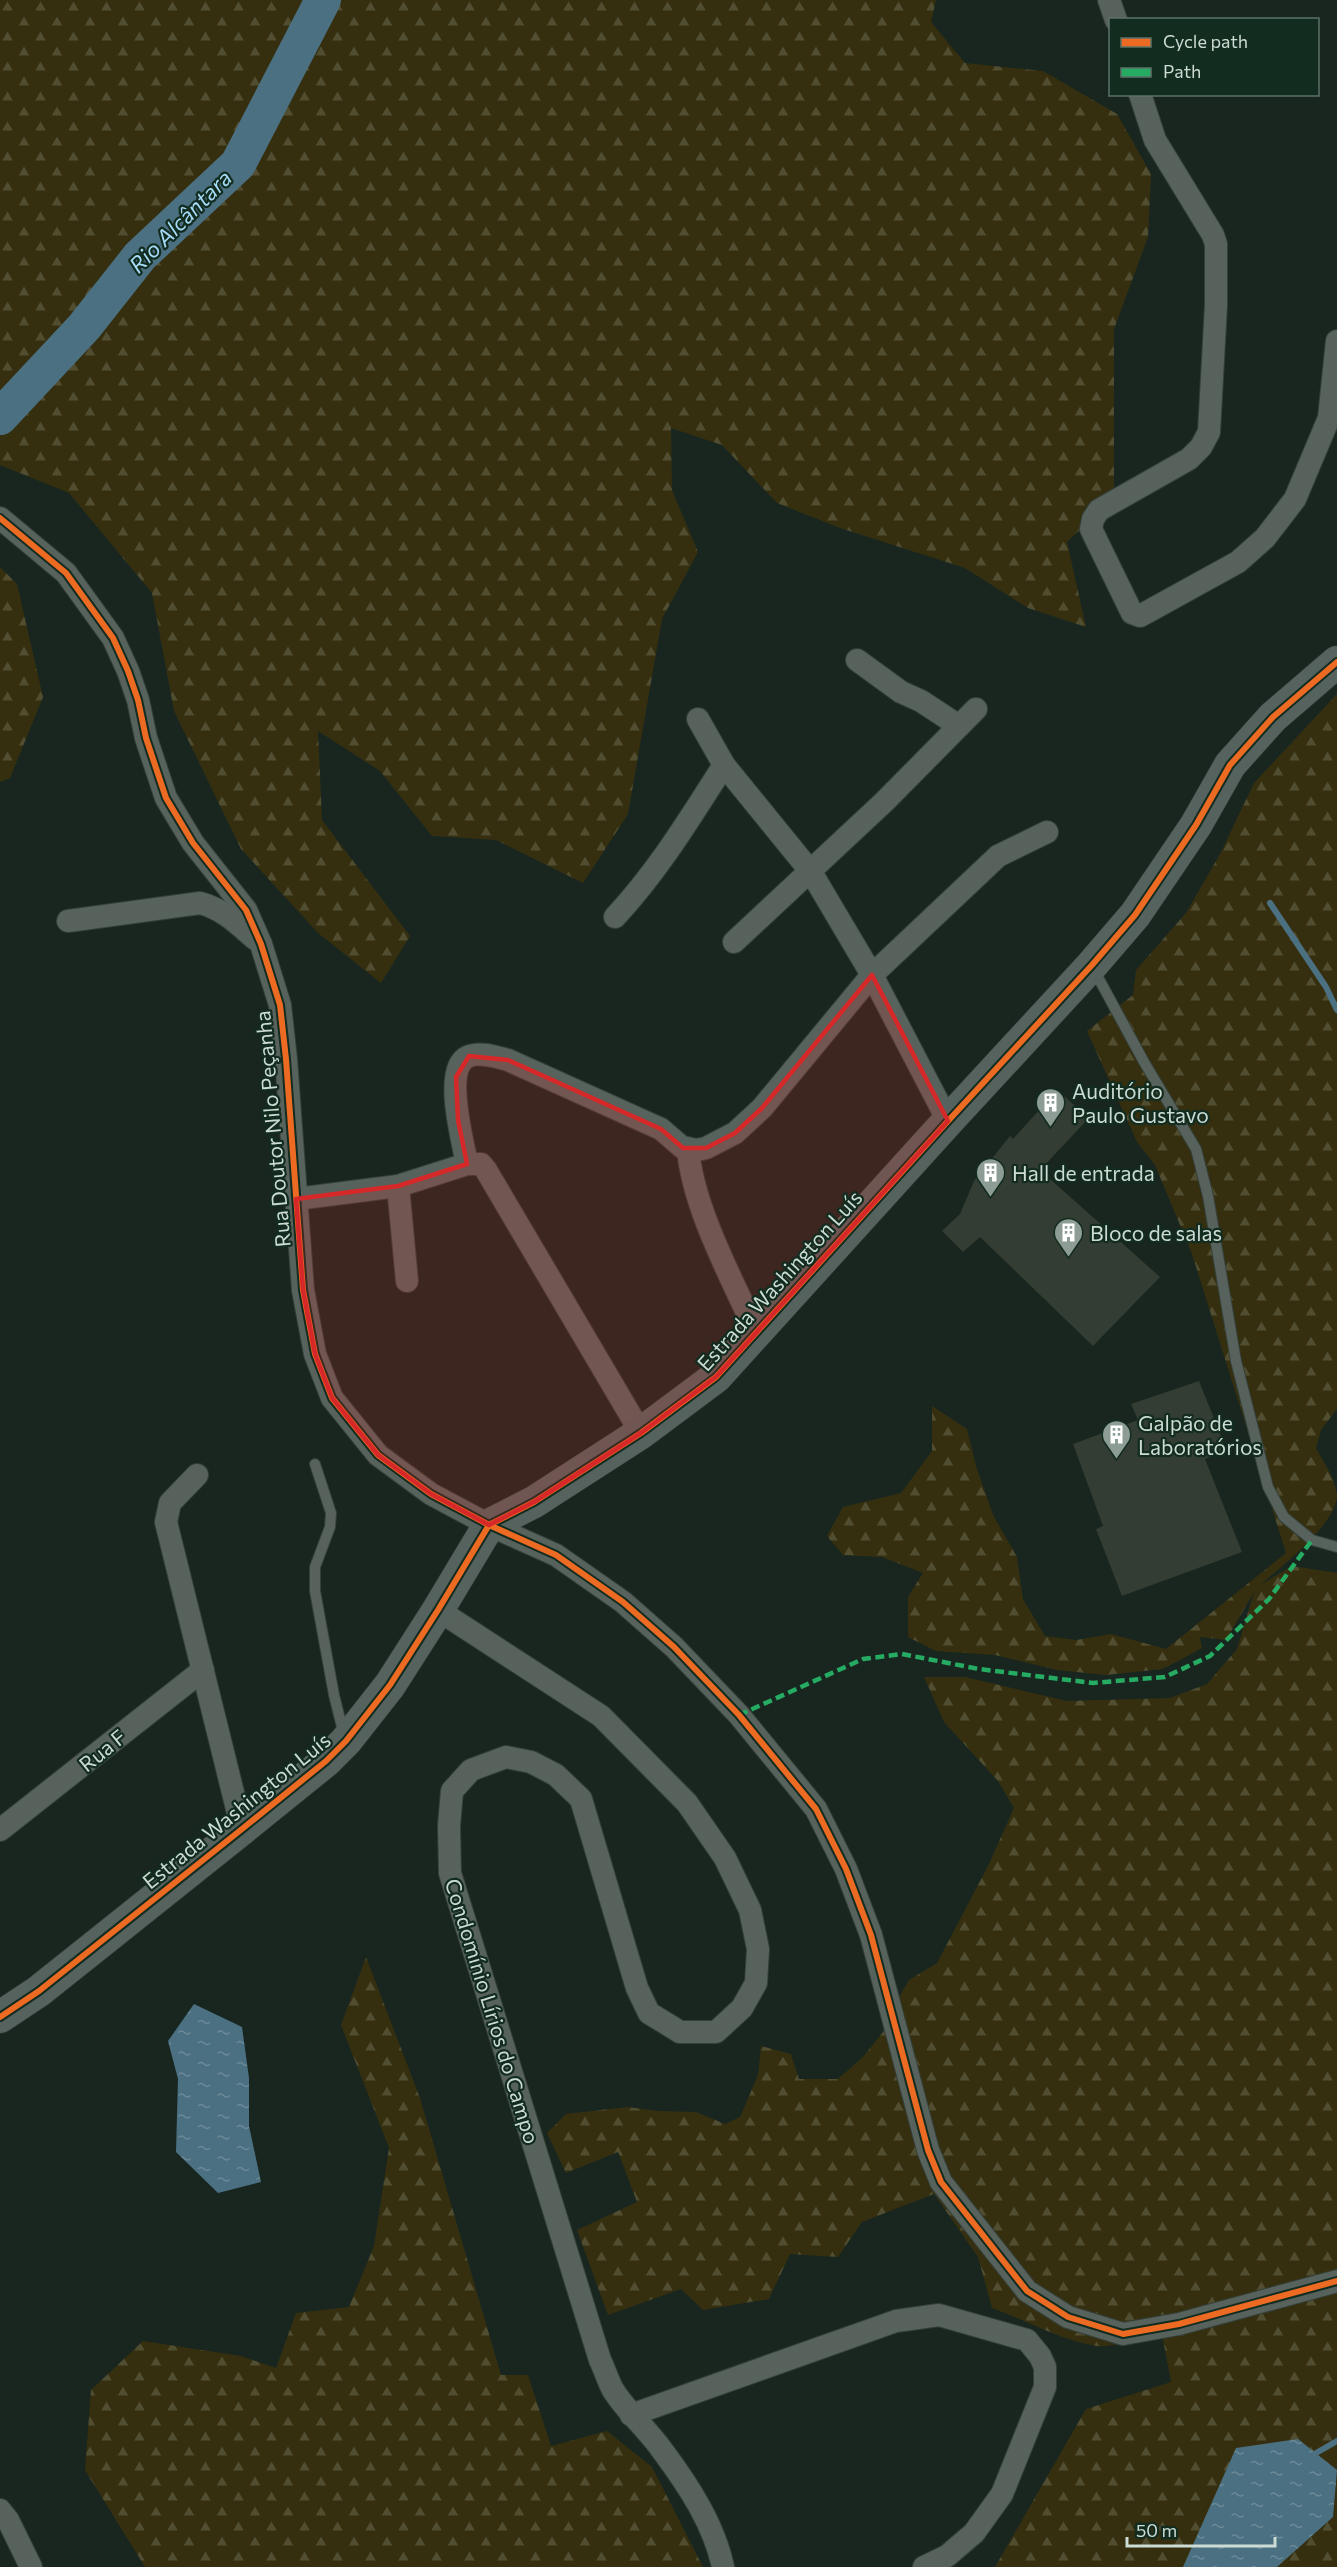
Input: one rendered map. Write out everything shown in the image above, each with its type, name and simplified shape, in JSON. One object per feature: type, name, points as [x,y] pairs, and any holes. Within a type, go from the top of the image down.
[{"type":"street","points":[[1109,0],[1115,18]]},
{"type":"street","points":[[1141,96],[1155,140],[1213,235],[1216,244],[1216,305],[1209,432],[1201,447],[1190,459],[1099,510],[1093,519],[1091,530],[1132,613],[1140,616],[1238,562],[1265,538],[1295,499],[1329,418],[1337,341]]},
{"type":"street","name":"Rua Doutor Nilo Peçanha","points":[[0,518],[66,573],[113,638],[135,690],[146,738],[166,798],[193,843],[246,910],[261,944],[280,1005],[303,1290],[315,1354],[332,1398],[378,1455],[432,1494],[489,1525],[556,1555],[623,1602],[674,1647],[739,1715],[816,1809],[846,1869],[871,1935],[928,2150],[941,2182],[1027,2291],[1068,2317],[1123,2334],[1179,2324],[1337,2281]]},
{"type":"street","points":[[857,660],[892,687],[935,709],[959,726]]},
{"type":"street","name":"Estrada Washington Luís","points":[[0,2018],[39,1991],[242,1829],[326,1761],[346,1741],[390,1685],[489,1525],[534,1502],[641,1434],[716,1377],[948,1120],[1092,965],[1135,915],[1196,825],[1230,765],[1273,717],[1337,662]]},
{"type":"street","points":[[734,942],[884,802],[976,709]]},
{"type":"street","points":[[698,719],[724,765],[811,872],[872,975],[948,1120]]},
{"type":"street","points":[[615,916],[654,871],[724,765]]},
{"type":"street","points":[[467,1164],[458,1120],[456,1077],[461,1062],[469,1056],[487,1055],[508,1060],[661,1129],[683,1148],[697,1150],[706,1148],[735,1133],[762,1108],[872,975],[998,856],[1047,832]]},
{"type":"street","points":[[68,921],[200,903],[213,907],[232,918],[261,944]]},
{"type":"street","points":[[688,1148],[690,1173],[695,1189],[722,1258],[756,1332]]},
{"type":"street","points":[[296,1199],[398,1186],[467,1164],[481,1164],[641,1434]]},
{"type":"street","points":[[398,1186],[408,1281]]},
{"type":"street","points":[[196,1475],[170,1503],[166,1522],[242,1829]]},
{"type":"street","name":"Condomínio Lírios do Campo","points":[[438,1610],[601,1716],[687,1803],[725,1858],[750,1910],[758,1949],[756,1983],[742,2008],[716,2032],[680,2032],[649,2013],[637,1988],[581,1799],[556,1775],[531,1762],[506,1757],[471,1770],[452,1791],[448,1826],[450,1873],[600,2360],[612,2388],[631,2415],[662,2449],[698,2503],[720,2550],[723,2567]]},
{"type":"street","name":"Rua F","points":[[0,1830],[203,1670]]},
{"type":"street","points":[[631,2415],[896,2321],[919,2316],[939,2314],[1027,2340],[1040,2356],[1045,2367],[1045,2387],[1002,2494],[974,2533],[947,2556],[924,2567]]},
{"type":"street","points":[[0,2510],[8,2520],[31,2567]]},
{"type":"lane","points":[[1092,965],[1144,1062],[1179,1117],[1196,1149],[1208,1196],[1236,1361],[1268,1487],[1284,1517],[1312,1540],[1337,1547]]},
{"type":"lane","points":[[315,1464],[331,1513],[330,1527],[315,1567],[315,1591],[334,1695],[346,1741]]},
{"type":"highlighted area","points":[[872,975],[948,1121],[716,1377],[641,1433],[534,1502],[489,1525],[431,1494],[378,1455],[332,1398],[315,1354],[303,1290],[296,1199],[398,1186],[467,1164],[458,1120],[456,1077],[469,1056],[508,1060],[661,1129],[683,1148],[706,1148],[735,1133],[762,1108]]},
{"type":"green space","points":[[0,0],[936,0],[931,22],[965,63],[1043,71],[1117,114],[1151,174],[1148,237],[1114,329],[1114,497],[1067,542],[1086,627],[1028,608],[965,568],[840,528],[777,503],[722,445],[671,428],[672,490],[698,552],[662,619],[628,814],[583,883],[496,840],[432,836],[380,771],[318,731],[322,820],[410,936],[381,983],[318,933],[241,849],[174,711],[152,593],[69,493],[0,465]]},
{"type":"green space","points":[[0,567],[17,584],[43,697],[10,778],[0,782]]},
{"type":"green space","points":[[1337,694],[1337,1409],[1321,1430],[1316,1448],[1332,1477],[1337,1495],[1335,1506],[1318,1531],[1294,1556],[1260,1585],[1292,1566],[1337,1573],[1337,2567],[995,2567],[1086,2409],[1171,2382],[1162,2334],[1120,2344],[1097,2346],[1057,2335],[992,2308],[978,2257],[934,2194],[862,2222],[838,2257],[790,2254],[769,2299],[703,2310],[681,2289],[608,2315],[577,2230],[637,2202],[618,2152],[566,2173],[547,2133],[566,2114],[627,2107],[696,2112],[725,2124],[740,2117],[758,2075],[761,2046],[791,2054],[799,2079],[838,2079],[863,2057],[883,2032],[909,1980],[937,1963],[988,1866],[1014,1808],[998,1781],[944,1722],[924,1677],[965,1677],[1067,1701],[1170,1698],[1207,1684],[1237,1649],[1254,1592],[1226,1640],[1200,1637],[1202,1648],[1163,1669],[1106,1675],[1057,1670],[995,1655],[936,1651],[908,1637],[908,1597],[923,1573],[882,1557],[843,1555],[827,1536],[843,1507],[901,1493],[932,1451],[932,1406],[967,1429],[976,1466],[993,1515],[1017,1557],[1023,1599],[1045,1636],[1076,1640],[1111,1634],[1166,1649],[1286,1553],[1192,1254],[1155,1165],[1137,1142],[1087,1031],[1133,995],[1136,970],[1186,913],[1220,854],[1254,783]]},
{"type":"green space","points":[[366,1957],[420,2098],[501,2375],[528,2375],[551,2446],[607,2431],[652,2467],[703,2567],[145,2567],[85,2470],[91,2390],[143,2341],[241,2356],[276,2368],[296,2313],[349,2307],[374,2246],[389,2148],[341,2025]]},
{"type":"water","points":[[194,2004],[242,2027],[249,2078],[249,2126],[261,2182],[218,2193],[176,2152],[178,2079],[168,2041]]},
{"type":"water","points":[[1298,2439],[1337,2470],[1333,2517],[1277,2567],[1183,2567],[1236,2448]]},
{"type":"building","name":"Bloco de salas","points":[[1057,1090],[1089,1118],[1040,1170],[1160,1277],[1093,1346],[980,1237],[963,1252],[942,1231],[960,1214],[974,1181],[1010,1136],[1013,1139]]},
{"type":"building","points":[[1199,1381],[1227,1451],[1205,1459],[1242,1552],[1122,1596],[1096,1529],[1103,1526],[1073,1444],[1138,1420],[1131,1404]]},
{"type":"waterway","name":"Rio Alcântara","points":[[0,417],[84,327],[140,256],[238,164],[323,0]]},
{"type":"waterway","points":[[1270,903],[1326,987],[1337,1010]]},
{"type":"waterway","points":[[1316,2453],[1337,2441]]},
{"type":"marked path","points":[[739,1715],[863,1659],[902,1654],[979,1669],[1093,1683],[1165,1677],[1210,1656],[1269,1599],[1312,1540]]},
{"type":"cycle path","points":[[0,518],[66,573],[113,638],[138,700],[146,738],[166,798],[193,843],[246,910],[261,944],[280,1005],[303,1290],[315,1354],[332,1398],[378,1455],[431,1494],[489,1525],[556,1555],[623,1602],[674,1647],[739,1715],[816,1809],[846,1869],[871,1935],[928,2150],[941,2182],[1027,2291],[1068,2317],[1123,2334],[1179,2324],[1337,2281]]},
{"type":"cycle path","points":[[0,2017],[39,1991],[326,1761],[346,1741],[390,1685],[489,1525],[534,1502],[641,1433],[716,1377],[1092,965],[1135,915],[1196,825],[1230,765],[1273,717],[1337,662]]},
{"type":"place","name":"Auditório Paulo Gustavo","points":[[1051,1128]]},
{"type":"place","name":"Hall de entrada","points":[[991,1198]]},
{"type":"place","name":"Bloco de salas","points":[[1069,1258]]},
{"type":"place","name":"Galpão de Laboratórios","points":[[1117,1460]]}]
